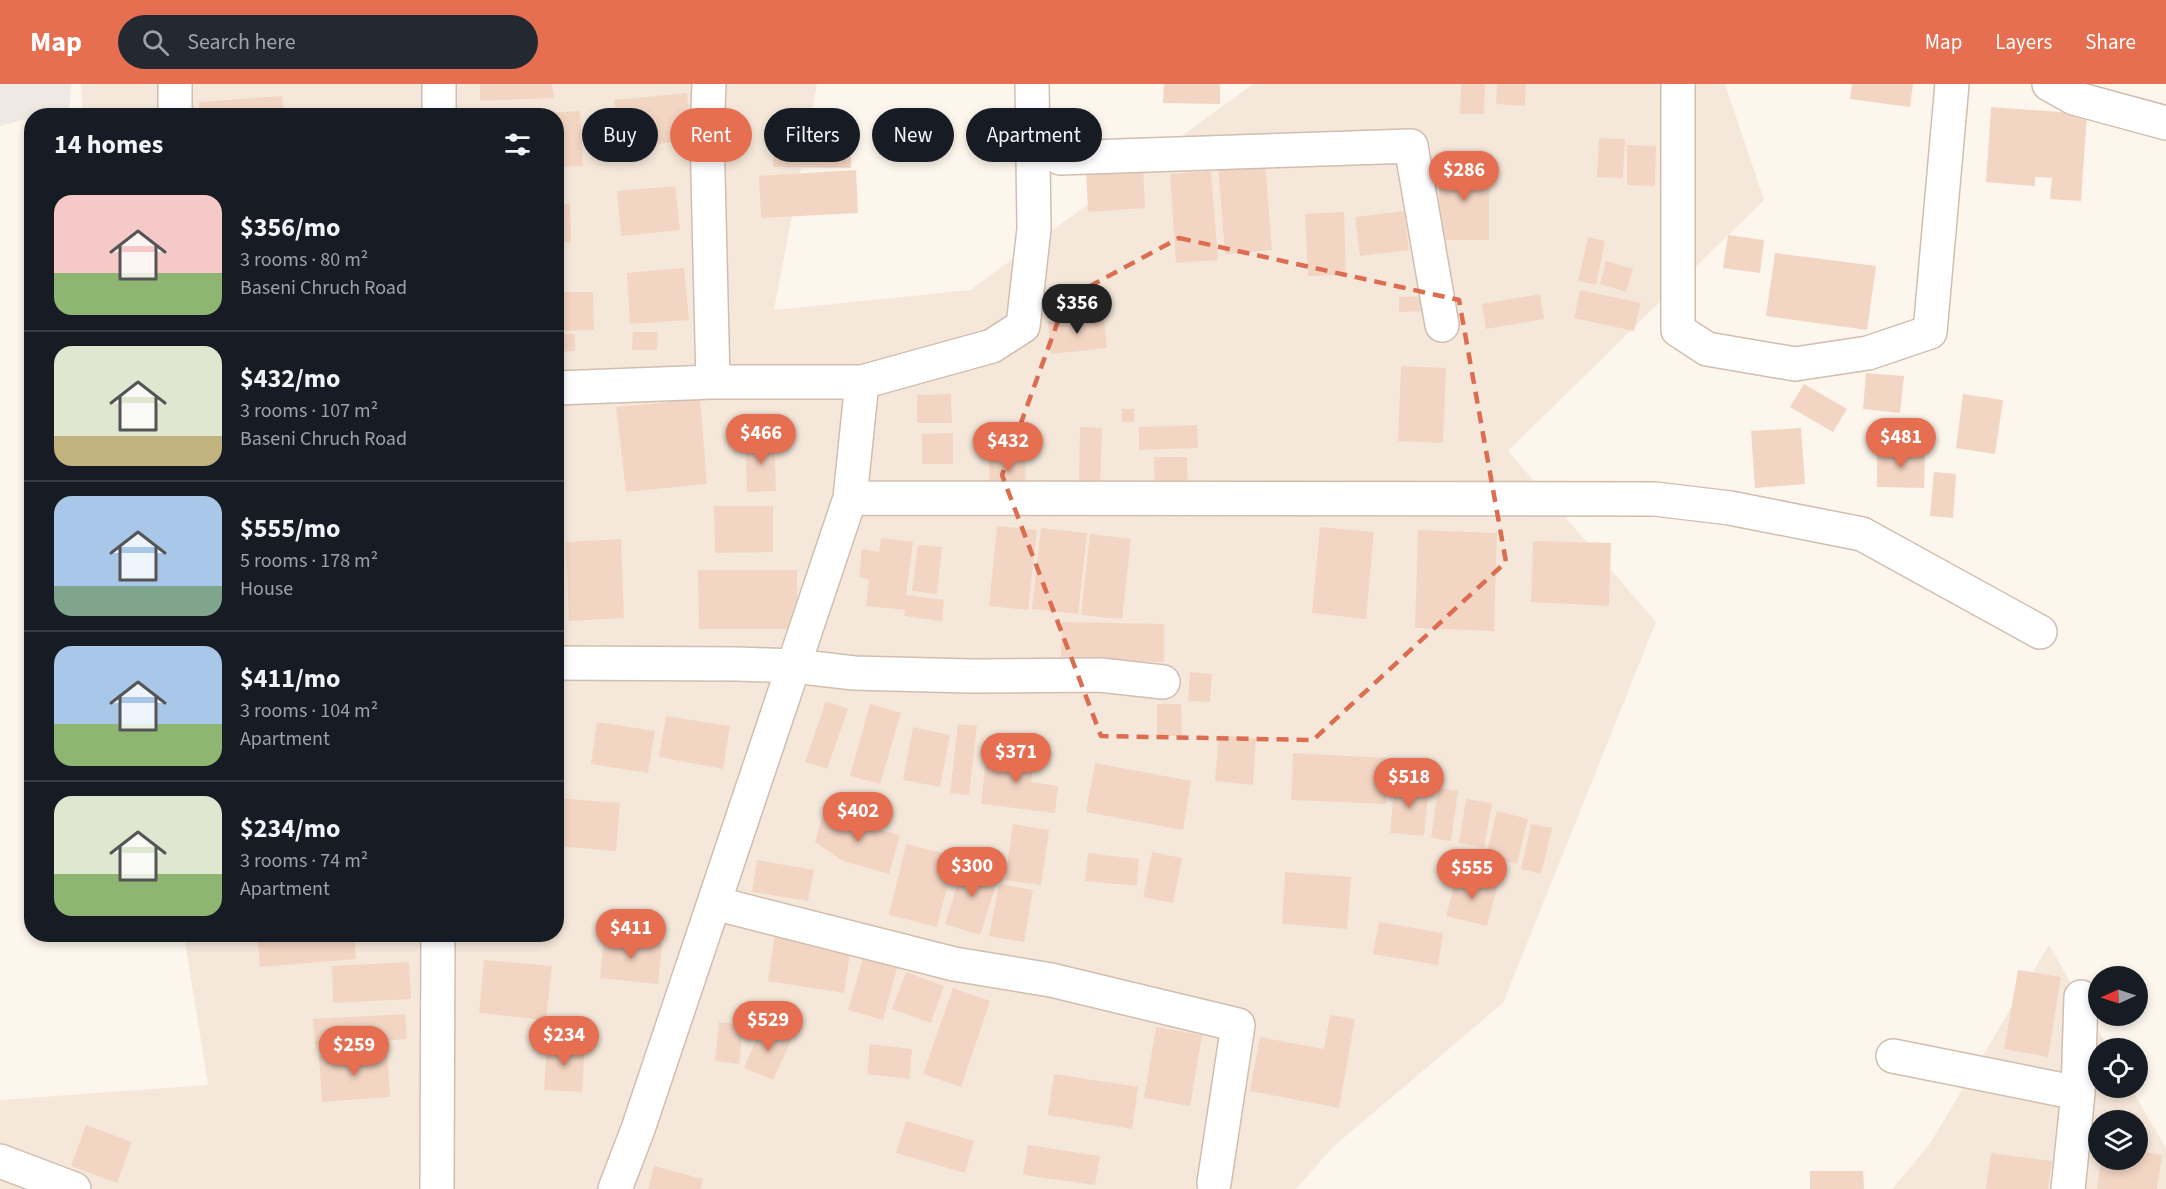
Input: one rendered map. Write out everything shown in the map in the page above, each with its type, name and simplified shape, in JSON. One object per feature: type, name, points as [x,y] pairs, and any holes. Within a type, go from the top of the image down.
[{"type":"street","points":[[175,84],[175,108]]},
{"type":"street","points":[[439,84],[439,108]]},
{"type":"street","points":[[709,84],[707,133],[713,382]]},
{"type":"street","points":[[564,388],[713,382],[862,382],[992,346],[1023,326],[1034,229],[1032,84]]},
{"type":"street","points":[[1678,84],[1678,330],[1707,349],[1795,364],[1868,353],[1930,332],[1952,84]]},
{"type":"street","points":[[2049,84],[2074,98],[2166,123]]},
{"type":"street","points":[[1102,157],[1411,146],[1442,325]]},
{"type":"street","points":[[615,1189],[638,1128],[850,498],[862,382]]},
{"type":"street","points":[[850,498],[1666,501],[1730,508],[1862,534],[2040,632]]},
{"type":"street","points":[[564,663],[794,666],[854,672],[970,676],[1100,675],[1163,682]]},
{"type":"street","points":[[714,903],[954,964],[1051,980],[1239,1025],[1214,1183]]},
{"type":"street","points":[[437,1189],[438,942]]},
{"type":"street","points":[[2068,1189],[2078,1093],[2080,997]]},
{"type":"street","points":[[1893,1056],[2078,1093]]},
{"type":"street","points":[[0,1161],[75,1189]]},
{"type":"highlighted area","points":[[1179,238],[1459,300],[1506,562],[1313,740],[1101,736],[1002,475],[1066,299]]},
{"type":"shaded area","points":[[0,84],[71,84],[69,108],[24,108],[24,120],[0,126]]},
{"type":"shaded area","points":[[81,84],[817,84],[812,108],[764,108],[764,162],[802,162],[774,310],[970,290],[1253,84],[1725,84],[1764,200],[1508,451],[1656,622],[1503,1003],[1333,1147],[1296,1189],[0,1189],[0,1100],[208,1085],[185,942],[564,942],[564,108],[83,108]]},
{"type":"shaded area","points":[[2049,945],[2088,1012],[2088,1026],[2096,1026],[2103,1038],[2088,1038],[2088,1098],[2137,1098],[2144,1110],[2088,1110],[2088,1170],[2148,1170],[2148,1117],[2166,1148],[2166,1189],[1892,1189],[1929,1145]]},
{"type":"building","points":[[480,84],[552,84],[554,98],[480,101]]},
{"type":"building","points":[[1164,84],[1220,84],[1220,104],[1163,103]]},
{"type":"building","points":[[1461,84],[1485,84],[1484,114],[1460,114]]},
{"type":"building","points":[[1497,84],[1526,84],[1525,106],[1496,104]]},
{"type":"building","points":[[1852,84],[1913,84],[1910,107],[1850,99]]},
{"type":"building","points":[[687,93],[689,108],[670,108],[670,142],[658,144],[658,108],[615,108],[614,100]]},
{"type":"building","points":[[282,96],[283,108],[199,108],[199,102]]},
{"type":"building","points":[[1991,107],[2087,114],[2081,201],[2050,199],[2052,178],[2035,177],[2035,186],[1986,182]]},
{"type":"building","points":[[580,111],[583,166],[564,167],[564,112]]},
{"type":"building","points":[[1599,138],[1625,139],[1623,178],[1597,177]]},
{"type":"building","points":[[1627,145],[1656,146],[1655,186],[1627,185]]},
{"type":"building","points":[[1265,161],[1272,250],[1225,254],[1218,165]]},
{"type":"building","points":[[773,162],[851,162],[851,168],[773,167]]},
{"type":"building","points":[[1439,163],[1489,163],[1489,240],[1439,240]]},
{"type":"building","points":[[1143,165],[1145,208],[1088,212],[1086,168]]},
{"type":"building","points":[[856,170],[858,213],[761,218],[759,176]]},
{"type":"building","points":[[1211,171],[1218,260],[1176,263],[1170,174]]},
{"type":"building","points":[[675,186],[680,230],[621,236],[617,191]]},
{"type":"building","points":[[564,204],[570,204],[571,242],[564,242]]},
{"type":"building","points":[[1404,211],[1409,250],[1360,256],[1355,217]]},
{"type":"building","points":[[1344,212],[1346,275],[1308,276],[1305,214]]},
{"type":"building","points":[[1728,235],[1764,240],[1760,273],[1723,268]]},
{"type":"building","points":[[1588,237],[1605,241],[1596,285],[1578,281]]},
{"type":"building","points":[[1775,253],[1876,266],[1867,330],[1766,316]]},
{"type":"building","points":[[1606,261],[1633,269],[1626,292],[1600,284]]},
{"type":"building","points":[[684,268],[689,320],[630,324],[627,273]]},
{"type":"building","points":[[1580,290],[1641,303],[1634,331],[1574,318]]},
{"type":"building","points":[[564,292],[593,292],[594,330],[564,331]]},
{"type":"building","points":[[1540,294],[1544,319],[1486,329],[1482,304]]},
{"type":"building","points":[[1429,296],[1430,311],[1399,312],[1399,297]]},
{"type":"building","points":[[1104,317],[1107,348],[1051,354],[1048,322]]},
{"type":"building","points":[[633,332],[658,332],[657,350],[632,350]]},
{"type":"building","points":[[564,334],[575,334],[575,351],[564,352]]},
{"type":"building","points":[[1401,366],[1446,368],[1443,443],[1398,441]]},
{"type":"building","points":[[1866,373],[1904,376],[1900,413],[1863,409]]},
{"type":"building","points":[[1804,384],[1847,409],[1833,432],[1790,407]]},
{"type":"building","points":[[951,394],[952,423],[917,423],[917,395]]},
{"type":"building","points":[[1963,394],[2003,400],[1995,454],[1956,448]]},
{"type":"building","points":[[700,399],[707,484],[626,492],[616,407]]},
{"type":"building","points":[[1122,409],[1134,409],[1134,422],[1122,422]]},
{"type":"building","points":[[1197,425],[1198,448],[1139,450],[1139,427]]},
{"type":"building","points":[[1080,427],[1102,428],[1100,488],[1079,489]]},
{"type":"building","points":[[1801,428],[1805,484],[1755,488],[1751,431]]},
{"type":"building","points":[[953,433],[953,464],[922,464],[922,434]]},
{"type":"building","points":[[774,437],[776,491],[747,492],[745,438]]},
{"type":"building","points":[[1025,451],[1026,494],[990,494],[989,452]]},
{"type":"building","points":[[1877,451],[1925,452],[1924,488],[1877,487]]},
{"type":"building","points":[[1154,457],[1187,457],[1188,494],[1155,495]]},
{"type":"building","points":[[1934,472],[1956,474],[1953,518],[1930,516]]},
{"type":"building","points":[[714,506],[773,506],[773,552],[715,553]]},
{"type":"building","points":[[997,526],[1037,530],[1028,610],[989,606]]},
{"type":"building","points":[[1320,527],[1374,532],[1366,619],[1312,613]]},
{"type":"building","points":[[1041,528],[1087,533],[1078,614],[1032,609]]},
{"type":"building","points":[[1418,530],[1497,533],[1494,631],[1415,628]]},
{"type":"building","points":[[1090,534],[1131,539],[1122,619],[1081,615]]},
{"type":"building","points":[[881,538],[913,542],[906,595],[944,600],[942,621],[904,616],[905,610],[866,606],[869,579],[859,577],[862,549],[879,552]]},
{"type":"building","points":[[621,539],[624,618],[569,621],[566,542]]},
{"type":"building","points":[[1533,541],[1611,543],[1609,606],[1531,602]]},
{"type":"building","points":[[918,545],[942,547],[937,594],[912,591]]},
{"type":"building","points":[[698,570],[797,570],[797,629],[699,629]]},
{"type":"building","points":[[1062,622],[1164,624],[1164,662],[1061,659]]},
{"type":"building","points":[[1190,672],[1212,674],[1210,702],[1188,701]]},
{"type":"building","points":[[826,701],[848,709],[827,769],[805,762]]},
{"type":"building","points":[[870,704],[901,713],[880,784],[850,776]]},
{"type":"building","points":[[1157,704],[1181,704],[1182,736],[1157,736]]},
{"type":"building","points":[[666,716],[730,726],[723,769],[659,757]]},
{"type":"building","points":[[597,722],[655,731],[648,773],[591,764]]},
{"type":"building","points":[[958,724],[977,726],[969,795],[950,793]]},
{"type":"building","points":[[913,727],[950,735],[940,787],[903,780]]},
{"type":"building","points":[[1219,735],[1256,739],[1253,785],[1215,781]]},
{"type":"building","points":[[987,751],[1034,757],[1031,782],[1058,786],[1055,813],[981,804]]},
{"type":"building","points":[[1293,753],[1388,758],[1386,804],[1291,800]]},
{"type":"building","points":[[1095,763],[1191,781],[1183,830],[1086,812]]},
{"type":"building","points":[[1395,781],[1429,785],[1424,836],[1390,833]]},
{"type":"building","points":[[1438,788],[1458,791],[1451,841],[1431,838]]},
{"type":"building","points":[[564,799],[620,803],[616,851],[564,847]]},
{"type":"building","points":[[1466,799],[1492,803],[1484,847],[1459,843]]},
{"type":"building","points":[[1497,811],[1528,819],[1517,864],[1486,856]]},
{"type":"building","points":[[823,814],[900,835],[889,874],[843,861],[815,842]]},
{"type":"building","points":[[1013,824],[1049,830],[1041,885],[1005,880]]},
{"type":"building","points":[[1531,824],[1552,828],[1541,874],[1521,869]]},
{"type":"building","points":[[906,844],[955,856],[937,927],[889,915]]},
{"type":"building","points":[[1152,852],[1182,858],[1173,903],[1143,897]]},
{"type":"building","points":[[1088,853],[1139,859],[1137,886],[1085,881]]},
{"type":"building","points":[[757,860],[814,870],[808,901],[752,892]]},
{"type":"building","points":[[965,861],[1000,872],[980,935],[945,924]]},
{"type":"building","points":[[1285,872],[1351,877],[1347,929],[1282,924]]},
{"type":"building","points":[[1457,873],[1498,884],[1487,926],[1446,916]]},
{"type":"building","points":[[999,884],[1033,890],[1024,942],[989,936]]},
{"type":"building","points":[[1379,922],[1443,933],[1438,965],[1373,954]]},
{"type":"building","points":[[775,934],[851,946],[844,993],[768,981]]},
{"type":"building","points":[[604,937],[662,943],[658,984],[600,978]]},
{"type":"building","points":[[258,942],[355,942],[356,959],[260,967]]},
{"type":"building","points":[[865,951],[899,961],[883,1020],[848,1010]]},
{"type":"building","points":[[484,960],[552,966],[546,1020],[479,1013]]},
{"type":"building","points":[[409,962],[411,999],[333,1003],[332,966]]},
{"type":"building","points":[[2018,970],[2061,977],[2048,1057],[2004,1049]]},
{"type":"building","points":[[906,972],[944,986],[931,1023],[892,1009]]},
{"type":"building","points":[[953,988],[990,1001],[961,1087],[923,1074]]},
{"type":"building","points":[[405,1014],[407,1039],[315,1045],[313,1019]]},
{"type":"building","points":[[1330,1015],[1355,1019],[1339,1108],[1250,1091],[1260,1037],[1324,1049]]},
{"type":"building","points":[[719,1022],[743,1025],[739,1064],[715,1061]]},
{"type":"building","points":[[763,1023],[793,1036],[773,1080],[744,1068]]},
{"type":"building","points":[[1156,1027],[1202,1035],[1190,1106],[1144,1098]]},
{"type":"building","points":[[547,1042],[585,1044],[582,1092],[544,1090]]},
{"type":"building","points":[[870,1044],[912,1049],[909,1079],[867,1074]]},
{"type":"building","points":[[387,1052],[390,1097],[322,1102],[319,1056]]},
{"type":"building","points":[[1054,1074],[1138,1087],[1132,1129],[1048,1115]]},
{"type":"building","points":[[906,1121],[974,1141],[965,1173],[896,1153]]},
{"type":"building","points":[[86,1125],[132,1142],[117,1183],[71,1166]]},
{"type":"building","points":[[1028,1145],[1100,1156],[1095,1185],[1023,1175]]},
{"type":"building","points":[[1991,1153],[2052,1161],[2048,1189],[1986,1189]]},
{"type":"building","points":[[2148,1153],[2162,1155],[2157,1189],[2097,1189],[2100,1170],[2148,1170]]},
{"type":"building","points":[[654,1166],[703,1179],[700,1189],[648,1189]]},
{"type":"building","points":[[1810,1171],[1863,1171],[1864,1189],[1810,1189]]}]
